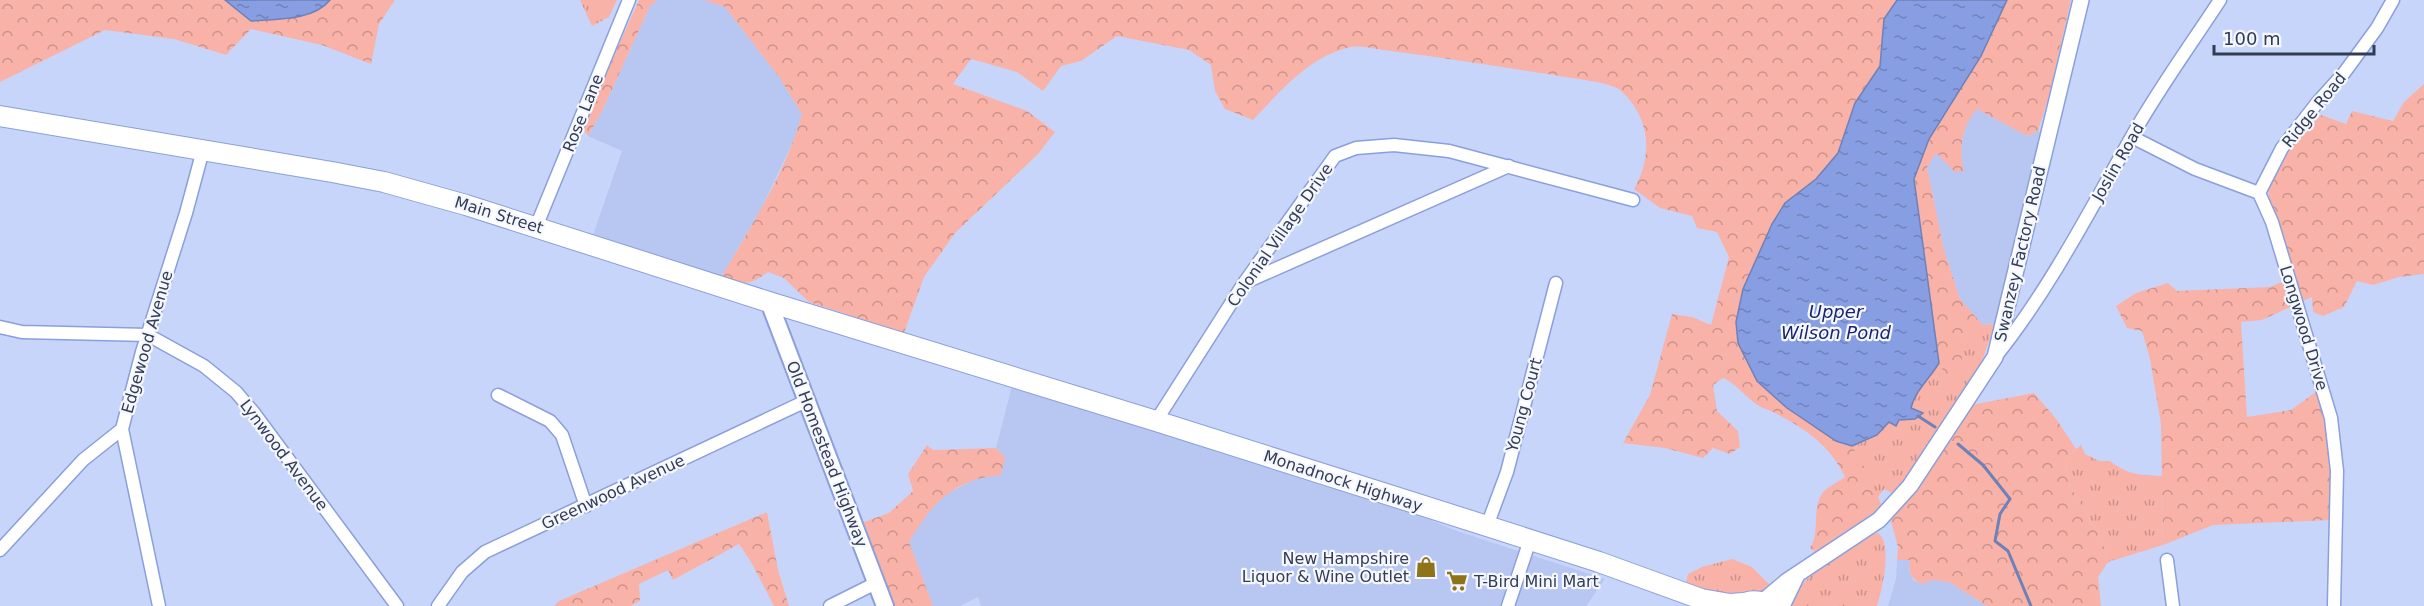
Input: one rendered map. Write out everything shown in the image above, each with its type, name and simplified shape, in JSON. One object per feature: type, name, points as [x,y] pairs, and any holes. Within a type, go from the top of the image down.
[{"type":"highway","name":"Main Street","points":[[0,116],[384,182],[984,367]]},
{"type":"highway","name":"Monadnock Highway","points":[[984,367],[1530,540],[1705,602],[1753,604]]},
{"type":"main road","name":"Old Homestead Highway","points":[[769,302],[885,606]]},
{"type":"street","name":"Rose Lane","points":[[536,227],[629,0]]},
{"type":"street","name":"Swanzey Factory Road","points":[[1753,604],[1767,598],[1879,520],[1910,486],[1995,357],[2013,322],[2018,256],[2081,0]]},
{"type":"street","name":"Joslin Road","points":[[2013,322],[2106,185],[2132,137],[2220,0]]},
{"type":"street","name":"Ridge Road","points":[[2259,193],[2282,148],[2317,103],[2344,74],[2377,28],[2393,0]]},
{"type":"street","points":[[2132,137],[2195,169],[2259,193]]},
{"type":"street","name":"Colonial Village Drive","points":[[1156,421],[1244,283],[1335,156],[1356,147],[1394,145],[1449,151],[1633,200]]},
{"type":"street","name":"Edgewood Avenue","points":[[159,606],[122,429],[203,150]]},
{"type":"street","points":[[1244,283],[1509,166]]},
{"type":"street","name":"Longwood Drive","points":[[2259,193],[2272,222],[2331,418],[2337,471],[2334,606]]},
{"type":"street","name":"Young Court","points":[[1487,526],[1507,472],[1556,283]]},
{"type":"street","name":"Lynwood Avenue","points":[[0,327],[22,332],[148,335],[204,366],[236,392],[397,606]]},
{"type":"street","points":[[498,395],[550,421],[562,435],[585,506]]},
{"type":"street","name":"Greenwood Avenue","points":[[438,606],[462,572],[485,552],[806,401]]},
{"type":"street","points":[[0,550],[83,460],[122,429]]},
{"type":"street","points":[[1508,606],[1530,540]]},
{"type":"street","points":[[2167,560],[2173,606]]},
{"type":"street","points":[[1782,606],[1797,575]]},
{"type":"street","points":[[830,606],[876,583]]},
{"type":"shaded area","points":[[658,0],[704,0],[725,7],[779,77],[802,114],[796,135],[762,207],[722,276],[593,235],[622,151],[588,136],[604,107],[650,6]]},
{"type":"shaded area","points":[[1977,109],[2027,136],[2038,131],[2042,134],[2024,203],[2009,279],[1995,324],[1983,325],[1960,299],[1944,250],[1927,167],[1936,153],[1955,171],[1964,171],[1959,154],[1967,121]]},
{"type":"shaded area","points":[[1012,386],[1421,516],[1457,531],[1605,579],[1586,606],[981,606],[978,597],[960,606],[933,606],[909,542],[922,519],[946,494],[979,477],[1005,457],[996,448]]},
{"type":"shaded area","points":[[1897,560],[1910,560],[1909,571],[1913,580],[1921,584],[1933,579],[1949,582],[1987,606],[1888,606],[1896,579]]},
{"type":"green space","points":[[0,0],[225,0],[251,21],[294,18],[314,12],[330,0],[395,0],[379,24],[371,64],[322,45],[251,29],[226,55],[174,39],[105,30],[0,82]]},
{"type":"green space","points":[[580,0],[617,0],[609,17],[592,26]]},
{"type":"green space","points":[[639,0],[658,0],[650,6],[604,107],[588,136],[582,127]]},
{"type":"green space","points":[[704,0],[2071,0],[2049,95],[2038,131],[2027,136],[1977,109],[1968,123],[1963,138],[1961,154],[1964,171],[1955,172],[1936,153],[1927,167],[1944,250],[1960,299],[1983,325],[1982,336],[1964,338],[1960,373],[1949,379],[1939,364],[1916,394],[1911,407],[1923,413],[1915,419],[1899,420],[1896,426],[1889,422],[1877,435],[1858,444],[1851,457],[1865,467],[1876,499],[1851,528],[1814,551],[1810,548],[1815,536],[1818,501],[1825,490],[1845,477],[1832,456],[1815,438],[1758,405],[1728,380],[1723,378],[1713,385],[1717,411],[1738,431],[1740,447],[1730,454],[1713,448],[1703,458],[1665,448],[1623,443],[1650,395],[1672,314],[1692,317],[1711,325],[1729,257],[1717,232],[1697,228],[1692,216],[1660,208],[1634,189],[1644,163],[1646,137],[1638,112],[1615,87],[1554,75],[1365,47],[1351,47],[1322,58],[1309,66],[1253,120],[1225,109],[1215,91],[1211,65],[1189,50],[1117,36],[1081,61],[1061,66],[1043,91],[1017,72],[971,59],[953,84],[1027,111],[1055,132],[1039,153],[955,233],[924,277],[904,333],[809,302],[784,278],[768,272],[746,283],[722,276],[778,177],[802,114],[779,77],[725,7]]},
{"type":"green space","points":[[2424,84],[2424,274],[2399,277],[2373,285],[2357,281],[2344,307],[2323,316],[2313,312],[2312,297],[2262,320],[2241,322],[2247,417],[2291,410],[2317,391],[2330,447],[2332,520],[2213,525],[2163,545],[2161,424],[2150,359],[2142,331],[2127,328],[2116,306],[2136,293],[2168,283],[2177,291],[2270,287],[2293,277],[2278,221],[2268,207],[2269,185],[2285,153],[2321,115],[2346,124],[2352,111],[2393,121],[2404,102]]},
{"type":"green space","points":[[1995,324],[1981,364],[1971,383],[1894,494],[1884,489],[1878,497],[1882,507],[1871,518],[1809,557],[1819,546],[1851,528],[1851,457],[1858,444],[1877,435],[1889,422],[1915,419],[1918,416],[1911,407],[1914,400],[1941,361],[1963,339],[1981,336],[1983,325]]},
{"type":"green space","points":[[2034,393],[2057,420],[2076,449],[2066,458],[2068,479],[2101,541],[2108,562],[2098,577],[2101,606],[1987,606],[1949,582],[1933,580],[1921,584],[1911,574],[1910,560],[1897,560],[1898,547],[1891,521],[1894,513],[1971,405]]},
{"type":"green space","points":[[927,445],[933,450],[996,448],[1005,457],[1001,475],[970,482],[946,495],[926,516],[909,542],[933,606],[893,606],[864,522],[889,513],[913,491],[908,474]]},
{"type":"green space","points":[[2081,445],[2085,454],[2099,461],[2110,461],[2135,473],[2162,476],[2163,545],[2108,562],[2101,541],[2067,476],[2066,458]]},
{"type":"green space","points":[[767,512],[778,570],[789,606],[774,606],[739,544],[673,580],[668,570],[639,584],[640,601],[631,606],[554,606],[559,601]]},
{"type":"green space","points":[[1878,533],[1885,547],[1886,557],[1877,606],[1787,606],[1803,583],[1824,565]]},
{"type":"green space","points":[[1732,559],[1752,567],[1769,584],[1769,590],[1748,596],[1737,596],[1717,593],[1686,582],[1688,574],[1702,567]]},
{"type":"water","points":[[225,0],[330,0],[314,12],[294,18],[251,21]]},
{"type":"water","name":"Upper Wilson Pond","points":[[1897,0],[2007,0],[1981,56],[1929,139],[1914,179],[1939,363],[1919,390],[1911,408],[1923,413],[1915,419],[1899,420],[1896,426],[1889,422],[1877,435],[1852,446],[1836,441],[1787,408],[1757,381],[1738,343],[1736,322],[1743,289],[1772,224],[1785,203],[1816,179],[1838,153],[1855,103],[1880,66],[1884,19]]},
{"type":"waterway","points":[[1918,416],[1935,427]]},
{"type":"waterway","points":[[1958,444],[1983,465],[2010,499],[2000,514],[1995,541],[2008,551],[2031,606]]},
{"type":"place","name":"New Hampshire Liquor & Wine Outlet","points":[[1426,567]]},
{"type":"place","name":"T-Bird Mini Mart","points":[[1457,581]]}]
